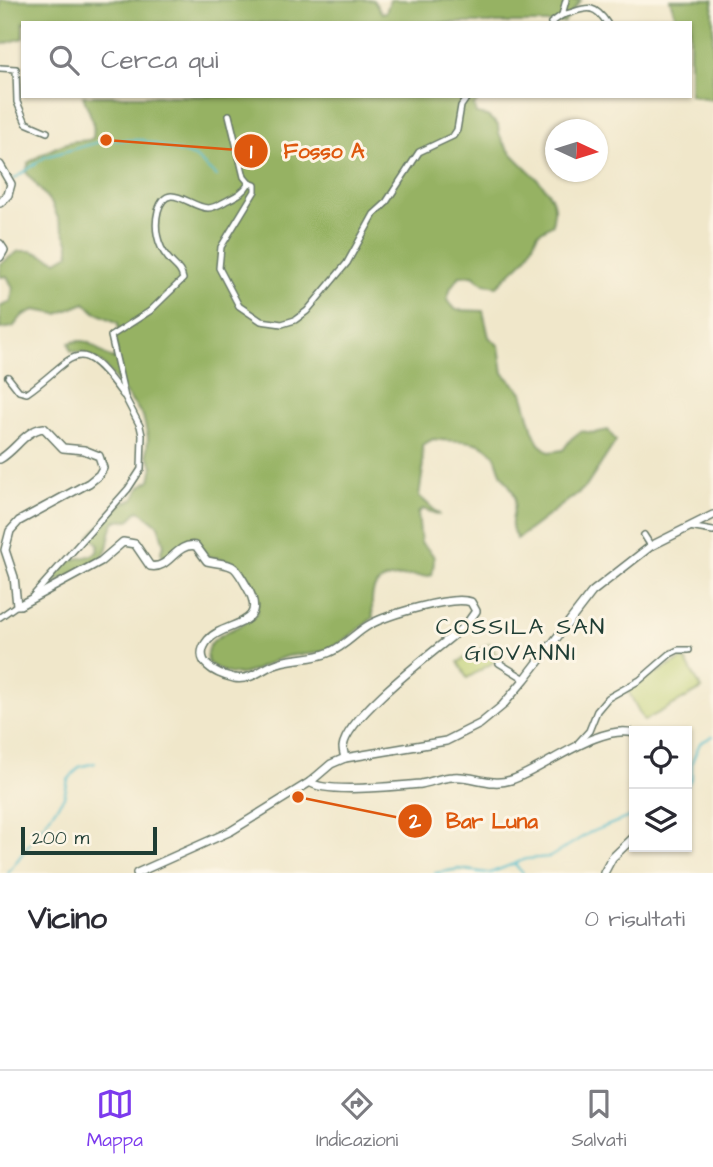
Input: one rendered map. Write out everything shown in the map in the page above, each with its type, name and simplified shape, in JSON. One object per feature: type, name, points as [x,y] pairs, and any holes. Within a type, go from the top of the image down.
[{"type":"street","points":[[562,15],[566,0]]},
{"type":"street","points":[[554,21],[586,6],[601,13],[606,21]]},
{"type":"street","points":[[0,68],[16,69],[17,102],[26,124],[47,132]]},
{"type":"street","points":[[229,115],[244,177],[248,183],[255,185],[256,191],[221,247],[219,268],[239,306],[261,321],[282,324],[295,320],[307,311],[347,263],[374,214],[384,204],[419,152],[453,136],[457,130],[461,106],[467,98]]},
{"type":"street","points":[[0,165],[11,184],[8,195],[0,203]]},
{"type":"street","points":[[125,397],[111,336],[150,311],[183,279],[182,272],[168,258],[157,236],[160,205],[170,196],[179,196],[200,207],[211,208],[239,195],[248,183]]},
{"type":"street","points":[[0,244],[4,250],[0,257]]},
{"type":"street","points":[[8,377],[19,391],[27,393],[65,360],[78,355],[87,356],[98,364],[125,397],[142,435],[138,474],[128,489],[32,597]]},
{"type":"street","points":[[0,459],[10,453],[30,432],[44,428],[63,448],[84,450],[99,456],[103,468],[89,483],[19,522],[10,531],[5,550],[14,578],[17,604]]},
{"type":"street","points":[[137,873],[232,831],[255,814],[310,782],[331,764],[345,758],[446,741],[480,724],[502,706],[525,679],[584,600],[652,546],[713,515]]},
{"type":"street","points":[[688,526],[695,530],[713,531]]},
{"type":"street","points":[[644,535],[652,546]]},
{"type":"street","points":[[0,617],[17,604],[20,605],[101,561],[123,542],[135,544],[150,566],[161,567],[184,546],[196,546],[206,561],[227,563],[235,568],[253,599],[254,609],[237,625],[208,640],[204,651],[207,666],[212,671],[242,679],[253,677],[263,669],[288,659],[316,657],[331,652],[364,627],[386,618],[457,600],[471,602],[476,611],[466,625],[362,715],[343,746],[345,758]]},
{"type":"street","points":[[310,782],[316,787],[345,789],[423,783],[456,776],[499,783],[524,774],[581,741],[589,731],[597,711],[608,698],[640,680],[670,654],[678,650],[689,650]]},
{"type":"street","points":[[499,663],[525,679]]},
{"type":"street","points":[[569,748],[613,733],[629,733]]},
{"type":"street","points":[[604,873],[611,858],[629,842]]},
{"type":"green space","points":[[0,0],[373,0],[382,13],[386,12],[390,0],[581,0],[565,21],[21,21],[21,39],[0,45]]},
{"type":"green space","points":[[670,0],[713,0],[713,100],[692,95],[692,21],[677,21]]},
{"type":"green space","points":[[84,98],[480,98],[474,106],[476,114],[487,116],[498,125],[506,146],[550,196],[554,207],[553,224],[538,233],[527,257],[497,286],[484,284],[473,275],[460,276],[451,287],[447,300],[456,310],[483,311],[489,337],[499,346],[503,373],[522,392],[539,444],[549,452],[563,450],[581,431],[594,433],[608,430],[616,441],[586,487],[517,539],[512,527],[514,495],[495,457],[482,445],[433,439],[422,445],[423,469],[419,496],[440,515],[423,509],[418,513],[421,543],[433,556],[432,575],[389,578],[377,584],[372,597],[373,618],[333,647],[317,653],[284,657],[239,675],[230,674],[208,663],[207,653],[216,639],[257,613],[256,598],[246,576],[228,561],[206,556],[196,543],[191,542],[180,546],[163,560],[161,551],[164,545],[158,525],[139,510],[129,520],[115,521],[107,549],[101,558],[44,587],[66,564],[97,552],[99,545],[90,536],[121,504],[134,499],[139,488],[150,480],[153,466],[147,454],[148,437],[143,416],[103,364],[84,353],[71,351],[69,343],[89,343],[114,359],[117,353],[115,337],[119,332],[118,323],[95,312],[85,303],[58,314],[34,310],[22,316],[13,327],[0,329],[0,307],[11,301],[13,288],[7,276],[0,277],[0,264],[19,251],[32,251],[57,261],[69,254],[69,244],[52,204],[26,172],[29,162],[70,142],[93,138],[92,121]]},
{"type":"green space","points":[[490,643],[499,659],[467,678],[458,662]]},
{"type":"green space","points":[[684,658],[702,689],[644,721],[627,689]]},
{"type":"waterway","points":[[14,179],[45,157],[106,140],[142,140],[195,157],[216,176]]},
{"type":"waterway","points":[[692,762],[700,743],[713,736]]},
{"type":"waterway","points":[[8,873],[64,797],[68,780],[79,767],[95,763]]},
{"type":"waterway","points":[[490,873],[526,859],[550,857],[589,833],[629,817]]},
{"type":"waterway","points":[[514,864],[523,873]]},
{"type":"waterway","points":[[435,873],[459,869],[488,873]]},
{"type":"place","name":"Fosso A","points":[[106,140]]},
{"type":"place","name":"Bar Luna","points":[[298,797]]},
{"type":"district","name":"COSSILA SAN GIOVANNI","points":[[521,640]]}]
